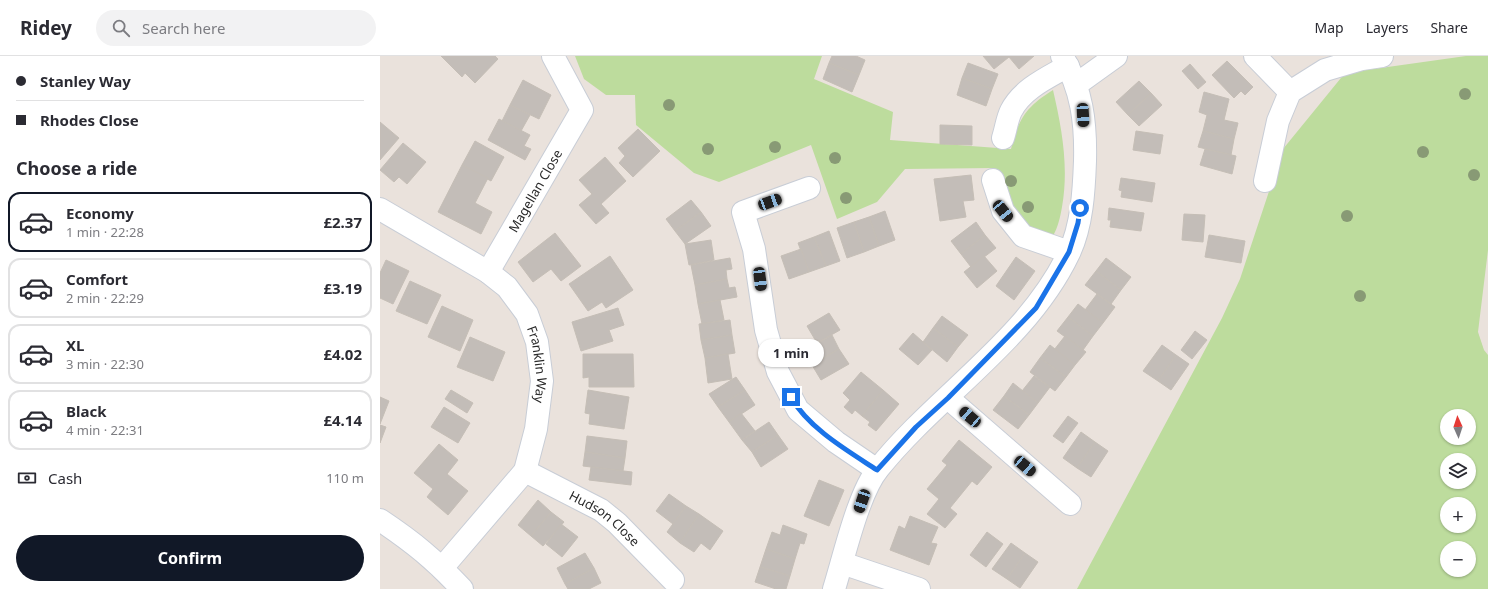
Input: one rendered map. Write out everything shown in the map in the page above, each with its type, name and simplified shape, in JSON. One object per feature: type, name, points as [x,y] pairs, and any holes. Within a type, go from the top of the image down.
[{"type":"street","name":"Magellan Close","points":[[488,272],[582,110],[553,56]]},
{"type":"street","points":[[1004,138],[1010,112],[1021,96],[1046,78],[1069,69],[1116,56]]},
{"type":"street","points":[[1255,56],[1290,92]]},
{"type":"street","points":[[1265,181],[1278,121],[1290,92],[1325,70],[1362,59],[1382,56]]},
{"type":"street","points":[[834,589],[866,490],[877,470],[916,427],[948,398],[1036,308],[1069,252],[1078,223],[1084,176],[1083,115],[1069,69]]},
{"type":"street","points":[[993,180],[1003,211],[1023,236],[1069,252]]},
{"type":"street","points":[[809,188],[743,212],[754,249],[766,330],[778,372],[798,410],[836,442],[877,470]]},
{"type":"street","name":"Franklin Way","points":[[380,209],[488,272],[507,287],[527,314],[537,342],[542,381],[536,429],[525,471],[442,568]]},
{"type":"street","points":[[948,398],[1070,504]]},
{"type":"street","name":"Hudson Close","points":[[525,471],[601,510],[617,523],[673,580]]},
{"type":"street","points":[[380,520],[413,542],[442,568],[462,589]]},
{"type":"street","points":[[842,563],[919,589]]},
{"type":"green space","points":[[575,56],[822,56],[814,79],[893,112],[890,140],[1011,149],[1017,129],[1025,114],[1036,102],[1053,90],[1062,134],[1065,163],[1064,192],[1058,226],[1053,236],[1022,223],[994,168],[905,169],[877,202],[837,219],[811,145],[719,182],[694,173],[636,125],[635,95],[606,95],[584,79]]},
{"type":"green space","points":[[1466,56],[1488,56],[1488,250],[1478,332],[1484,350],[1488,355],[1488,589],[1077,589],[1222,318],[1240,279],[1283,149],[1345,73]]},
{"type":"building","points":[[441,56],[495,56],[498,59],[475,83],[465,73],[462,77]]},
{"type":"building","points":[[832,56],[856,56],[865,60],[859,75],[829,63]]},
{"type":"building","points":[[983,56],[1034,56],[1019,69],[1009,57],[994,69]]},
{"type":"building","points":[[1227,61],[1253,87],[1245,95],[1241,91],[1234,98],[1212,75]]},
{"type":"building","points":[[829,63],[859,75],[852,92],[823,79]]},
{"type":"building","points":[[968,63],[998,74],[992,89],[962,78]]},
{"type":"building","points":[[1190,64],[1206,82],[1198,89],[1182,71]]},
{"type":"building","points":[[962,78],[992,89],[986,106],[957,95]]},
{"type":"building","points":[[523,80],[551,95],[539,119],[510,105]]},
{"type":"building","points":[[1139,81],[1151,93],[1128,115],[1116,102]]},
{"type":"building","points":[[1204,92],[1229,99],[1224,120],[1238,123],[1234,139],[1203,131],[1207,115],[1199,112]]},
{"type":"building","points":[[1151,93],[1162,105],[1139,126],[1128,115]]},
{"type":"building","points":[[510,105],[530,115],[521,131],[502,121]]},
{"type":"building","points":[[499,119],[530,135],[524,146],[531,149],[525,160],[488,140]]},
{"type":"building","points":[[380,122],[399,138],[380,160]]},
{"type":"building","points":[[940,125],[972,126],[972,145],[940,144]]},
{"type":"building","points":[[638,129],[660,151],[633,177],[619,163],[625,156],[618,148]]},
{"type":"building","points":[[1136,131],[1163,135],[1160,154],[1133,150]]},
{"type":"building","points":[[1203,131],[1234,139],[1231,155],[1198,147]]},
{"type":"building","points":[[475,141],[504,157],[491,181],[462,165]]},
{"type":"building","points":[[403,143],[426,162],[407,184],[399,177],[394,182],[380,170]]},
{"type":"building","points":[[1205,149],[1236,156],[1232,174],[1200,165]]},
{"type":"building","points":[[605,157],[626,181],[601,204],[609,213],[596,224],[579,205],[592,194],[579,180]]},
{"type":"building","points":[[462,165],[488,178],[475,203],[492,212],[481,234],[438,212]]},
{"type":"building","points":[[971,175],[974,200],[963,201],[966,217],[940,221],[934,179]]},
{"type":"building","points":[[1121,178],[1155,183],[1152,202],[1121,197],[1122,191],[1119,190]]},
{"type":"building","points":[[691,200],[701,212],[675,231],[666,219]]},
{"type":"building","points":[[1109,208],[1144,213],[1141,231],[1110,227],[1111,220],[1108,220]]},
{"type":"building","points":[[885,211],[895,240],[879,246],[869,217]]},
{"type":"building","points":[[701,212],[711,226],[685,244],[675,231]]},
{"type":"building","points":[[1184,214],[1205,215],[1203,242],[1182,240]]},
{"type":"building","points":[[869,217],[879,246],[864,252],[854,222]]},
{"type":"building","points":[[854,222],[864,252],[847,258],[837,228]]},
{"type":"building","points":[[976,222],[985,235],[961,254],[951,241]]},
{"type":"building","points":[[829,231],[840,261],[826,266],[814,237]]},
{"type":"building","points":[[555,233],[581,266],[561,281],[551,269],[533,282],[518,262]]},
{"type":"building","points":[[985,235],[996,248],[971,267],[961,254]]},
{"type":"building","points":[[1209,235],[1245,241],[1241,263],[1205,257]]},
{"type":"building","points":[[814,237],[826,266],[809,272],[798,243]]},
{"type":"building","points":[[711,240],[714,260],[689,265],[685,244]]},
{"type":"building","points":[[801,249],[809,272],[789,279],[781,256]]},
{"type":"building","points":[[610,256],[633,290],[606,308],[602,302],[588,311],[569,284]]},
{"type":"building","points":[[984,256],[997,271],[977,288],[964,272]]},
{"type":"building","points":[[1016,257],[1035,271],[1014,300],[996,286]]},
{"type":"building","points":[[730,258],[732,269],[726,270],[727,279],[695,285],[691,265]]},
{"type":"building","points":[[1106,258],[1131,277],[1121,290],[1096,271]]},
{"type":"building","points":[[386,260],[409,271],[393,304],[380,298],[380,273]]},
{"type":"building","points":[[1096,271],[1121,290],[1111,304],[1085,285]]},
{"type":"building","points":[[727,279],[729,288],[735,287],[737,297],[698,304],[695,285]]},
{"type":"building","points":[[410,281],[441,295],[427,324],[396,311]]},
{"type":"building","points":[[1097,294],[1115,307],[1103,323],[1085,310]]},
{"type":"building","points":[[720,300],[724,320],[702,324],[698,304]]},
{"type":"building","points":[[1078,304],[1103,323],[1093,336],[1068,317]]},
{"type":"building","points":[[442,306],[473,320],[460,351],[428,337]]},
{"type":"building","points":[[618,308],[624,325],[609,330],[613,341],[581,351],[572,322]]},
{"type":"building","points":[[829,313],[840,330],[817,343],[807,326]]},
{"type":"building","points":[[942,316],[968,335],[958,347],[933,328]]},
{"type":"building","points":[[1068,317],[1093,336],[1083,350],[1057,331]]},
{"type":"building","points":[[730,320],[732,335],[701,340],[699,324]]},
{"type":"building","points":[[933,328],[958,347],[947,362],[923,342]]},
{"type":"building","points":[[1195,331],[1207,340],[1192,359],[1181,350]]},
{"type":"building","points":[[913,333],[932,350],[918,365],[899,349]]},
{"type":"building","points":[[732,335],[735,353],[705,358],[701,340]]},
{"type":"building","points":[[832,335],[839,349],[812,365],[804,351]]},
{"type":"building","points":[[1065,336],[1086,352],[1075,365],[1054,350]]},
{"type":"building","points":[[470,337],[505,352],[493,381],[457,367]]},
{"type":"building","points":[[1050,345],[1075,365],[1066,377],[1040,358]]},
{"type":"building","points":[[1162,345],[1176,355],[1158,381],[1143,371]]},
{"type":"building","points":[[839,349],[849,364],[821,380],[812,365]]},
{"type":"building","points":[[583,354],[633,354],[634,387],[589,387],[589,377],[583,378]]},
{"type":"building","points":[[728,354],[732,379],[708,383],[705,358]]},
{"type":"building","points":[[1176,355],[1189,364],[1171,390],[1158,381]]},
{"type":"building","points":[[1040,358],[1066,377],[1055,391],[1030,372]]},
{"type":"building","points":[[861,372],[883,390],[862,416],[855,410],[852,414],[844,407],[850,400],[843,393]]},
{"type":"building","points":[[1034,376],[1050,387],[1038,403],[1022,391]]},
{"type":"building","points":[[736,377],[745,390],[718,407],[709,394]]},
{"type":"building","points":[[1013,383],[1038,403],[1029,415],[1004,396]]},
{"type":"building","points":[[451,390],[473,403],[467,413],[445,399]]},
{"type":"building","points":[[588,390],[629,397],[624,429],[589,424],[590,414],[585,413]]},
{"type":"building","points":[[745,390],[755,405],[729,422],[718,407]]},
{"type":"building","points":[[883,390],[899,404],[876,431],[868,425],[870,422],[862,416]]},
{"type":"building","points":[[1004,396],[1029,415],[1018,429],[993,410]]},
{"type":"building","points":[[380,397],[389,401],[380,424]]},
{"type":"building","points":[[444,407],[470,423],[458,443],[431,427]]},
{"type":"building","points":[[741,413],[755,431],[742,440],[729,422]]},
{"type":"building","points":[[1068,416],[1078,423],[1063,443],[1053,436]]},
{"type":"building","points":[[769,422],[778,435],[752,452],[742,440]]},
{"type":"building","points":[[380,425],[386,427],[380,443]]},
{"type":"building","points":[[1081,432],[1095,442],[1077,468],[1063,458]]},
{"type":"building","points":[[778,435],[788,449],[761,467],[752,452]]},
{"type":"building","points":[[587,436],[627,441],[625,458],[585,452]]},
{"type":"building","points":[[959,440],[992,467],[977,485],[972,481],[950,508],[957,514],[945,528],[927,514],[939,499],[927,489],[947,465],[942,461]]},
{"type":"building","points":[[1095,442],[1108,451],[1091,477],[1077,468]]},
{"type":"building","points":[[439,444],[458,460],[447,474],[468,491],[448,515],[427,497],[433,489],[414,473]]},
{"type":"building","points":[[585,452],[625,458],[623,471],[583,466]]},
{"type":"building","points":[[591,467],[632,472],[631,485],[589,480]]},
{"type":"building","points":[[819,480],[844,490],[829,526],[804,516]]},
{"type":"building","points":[[669,494],[686,506],[673,524],[656,511]]},
{"type":"building","points":[[538,500],[551,512],[531,536],[518,525]]},
{"type":"building","points":[[686,506],[699,514],[680,543],[667,532]]},
{"type":"building","points":[[551,512],[564,522],[543,546],[531,536]]},
{"type":"building","points":[[699,514],[723,531],[710,550],[701,543],[694,552],[680,543]]},
{"type":"building","points":[[910,516],[938,527],[931,543],[937,544],[929,565],[890,550],[899,526],[905,529]]},
{"type":"building","points":[[561,524],[578,537],[562,557],[546,544]]},
{"type":"building","points":[[783,525],[807,534],[804,544],[800,543],[795,559],[766,549],[772,532],[780,535]]},
{"type":"building","points":[[987,532],[1003,544],[986,567],[970,555]]},
{"type":"building","points":[[1011,543],[1025,553],[1007,579],[992,569]]},
{"type":"building","points":[[766,549],[795,559],[790,576],[760,567]]},
{"type":"building","points":[[585,553],[594,568],[565,584],[557,568]]},
{"type":"building","points":[[1025,553],[1038,562],[1020,588],[1007,579]]},
{"type":"building","points":[[760,567],[790,576],[786,589],[776,589],[755,582]]},
{"type":"building","points":[[594,568],[601,583],[589,589],[568,589],[565,584]]},
{"type":"route","points":[[791,397],[798,410],[836,442],[877,470],[916,427],[948,398],[1036,308],[1069,252],[1078,223],[1080,208]]}]
